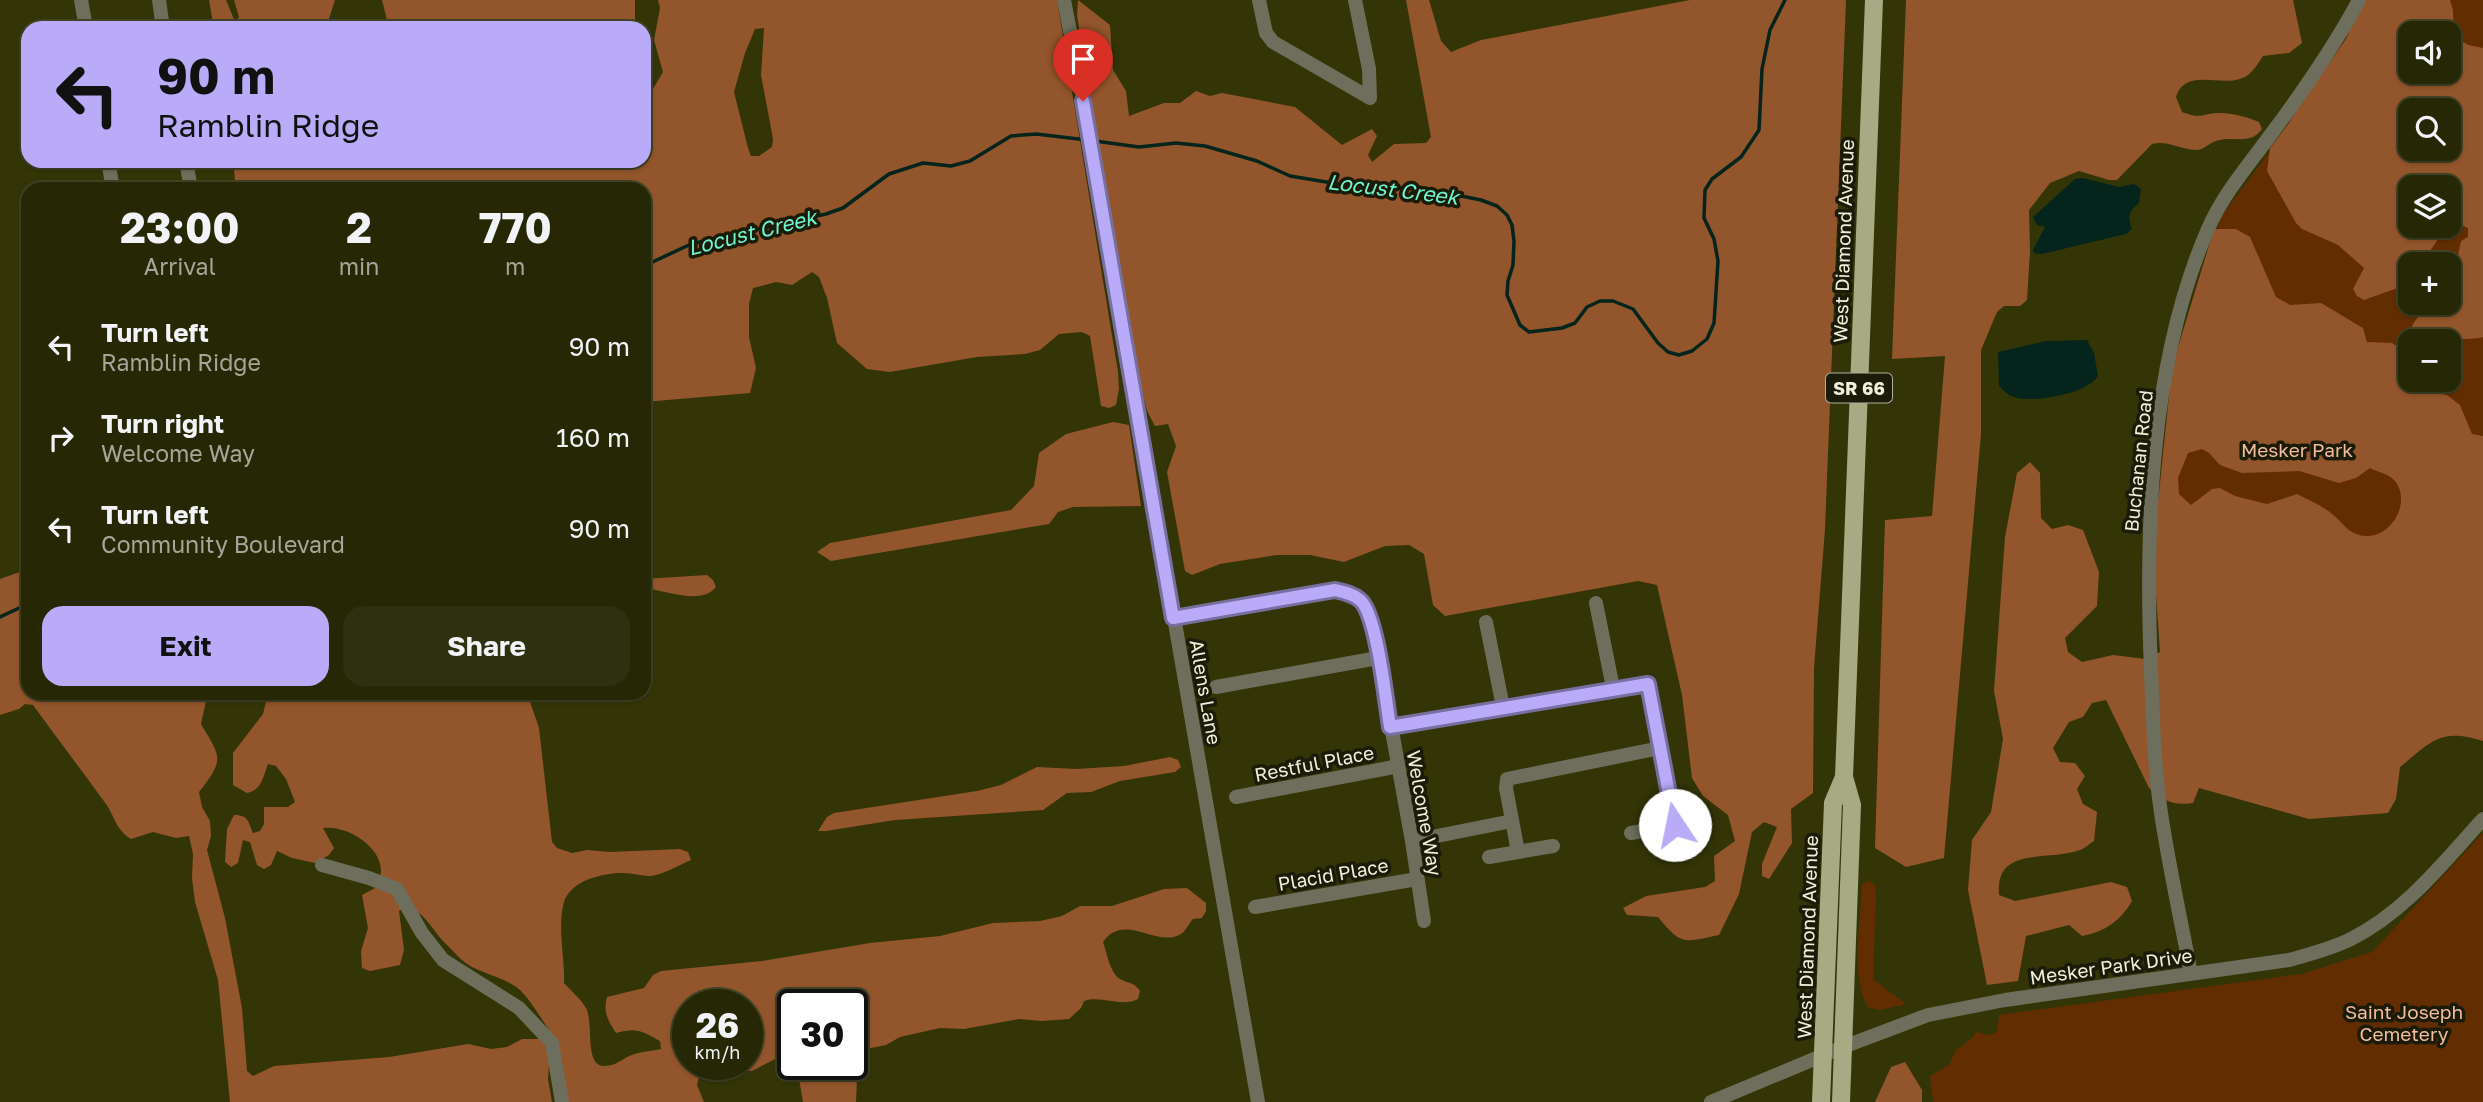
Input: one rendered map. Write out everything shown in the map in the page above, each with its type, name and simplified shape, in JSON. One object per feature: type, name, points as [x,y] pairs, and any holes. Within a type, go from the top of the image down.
[{"type":"main road","name":"West Diamond Avenue","points":[[1841,1102],[1853,805],[1844,777],[1874,0]]},
{"type":"main road","name":"West Diamond Avenue","points":[[1821,1102],[1833,803],[1844,777]]},
{"type":"street","points":[[81,0],[85,21]]},
{"type":"street","points":[[159,0],[162,21]]},
{"type":"street","name":"Allens Lane","points":[[1064,0],[1096,167],[1258,1102]]},
{"type":"street","points":[[1259,0],[1266,33],[1273,42],[1370,98],[1369,69],[1355,0]]},
{"type":"street","name":"Buchanan Road","points":[[2191,974],[2161,812],[2155,754],[2149,623],[2153,474],[2167,370],[2182,309],[2212,220],[2328,54],[2358,0]]},
{"type":"street","name":"Welcome Way","points":[[1173,618],[1335,590],[1362,600],[1372,621],[1424,920]]},
{"type":"street","points":[[1596,603],[1613,688]]},
{"type":"street","points":[[1486,622],[1503,708]]},
{"type":"street","points":[[1216,687],[1378,658]]},
{"type":"street","points":[[1390,727],[1648,684],[1675,825]]},
{"type":"street","points":[[1518,852],[1506,788],[1507,779],[1660,748]]},
{"type":"street","name":"Restful Place","points":[[1236,797],[1399,766]]},
{"type":"street","name":"Mesker Park Drive","points":[[1711,1102],[1928,1015],[2005,1000],[2289,960],[2320,952],[2350,940],[2392,913],[2420,888],[2483,819]]},
{"type":"street","points":[[1412,841],[1512,821]]},
{"type":"street","points":[[1630,833],[1698,821]]},
{"type":"street","points":[[1489,858],[1553,846]]},
{"type":"street","points":[[322,865],[397,889],[422,933],[443,960],[519,1008],[552,1043],[562,1102]]},
{"type":"street","name":"Placid Place","points":[[1255,907],[1417,879]]},
{"type":"green space","points":[[209,0],[226,0],[235,21],[213,21]]},
{"type":"green space","points":[[234,0],[335,0],[328,21],[236,21],[239,17]]},
{"type":"green space","points":[[382,0],[635,0],[635,21],[387,21]]},
{"type":"green space","points":[[658,0],[1057,0],[1118,372],[1116,405],[1109,408],[1101,406],[1090,336],[1082,332],[1059,334],[1040,350],[1025,354],[977,357],[890,372],[867,369],[837,343],[827,298],[819,277],[812,272],[792,285],[776,282],[753,288],[749,304],[749,337],[756,368],[750,393],[651,401],[651,182],[235,182],[234,168],[651,168],[651,92],[663,72],[654,40],[660,8]],"holes":[[[764,28],[761,75],[773,139],[772,147],[759,156],[751,156],[734,92],[755,29]]]},
{"type":"green space","points":[[1078,0],[1110,25],[1113,70],[1126,91],[1129,116],[1164,103],[1180,103],[1196,91],[1210,96],[1222,93],[1295,107],[1342,145],[1372,129],[1377,136],[1368,155],[1372,162],[1394,144],[1426,143],[1431,137],[1406,0],[1429,0],[1441,41],[1451,52],[1481,40],[1690,0],[1846,0],[1825,529],[1814,668],[1813,793],[1791,809],[1792,843],[1769,879],[1762,876],[1762,864],[1777,827],[1764,822],[1752,832],[1739,894],[1719,935],[1684,940],[1672,933],[1658,917],[1627,915],[1623,908],[1646,896],[1705,887],[1715,881],[1714,856],[1735,841],[1728,815],[1703,796],[1692,778],[1682,695],[1657,585],[1638,581],[1445,616],[1433,605],[1424,554],[1409,545],[1385,546],[1344,562],[1310,555],[1277,555],[1220,564],[1192,575],[1185,571],[1167,472],[1176,446],[1168,424],[1155,426],[1147,411],[1122,307],[1077,15]]},
{"type":"green space","points":[[1906,0],[2293,0],[2302,43],[2289,53],[2263,56],[2244,78],[2232,81],[2195,80],[2180,88],[2176,97],[2182,112],[2198,116],[2214,113],[2245,117],[2259,122],[2262,129],[2257,134],[2247,139],[2222,139],[2196,150],[2164,143],[2152,144],[2117,180],[2079,171],[2050,183],[2029,210],[2027,300],[2020,306],[2004,306],[1997,312],[1981,350],[1981,434],[1944,858],[1906,867],[1875,848],[1885,520],[1932,516],[1945,356],[1892,359]]},
{"type":"green space","points":[[2362,0],[2450,0],[2453,21],[2398,21],[2398,84],[2461,84],[2461,40],[2483,48],[2483,337],[2461,339],[2461,329],[2412,329],[2420,315],[2461,315],[2461,252],[2459,252],[2461,241],[2468,237],[2468,228],[2461,225],[2461,175],[2398,175],[2398,238],[2439,238],[2429,252],[2398,252],[2398,288],[2364,300],[2357,296],[2353,289],[2364,268],[2338,245],[2302,229],[2296,223],[2267,171],[2270,148],[2289,123],[2312,82],[2346,39]]},
{"type":"green space","name":"Mesker Park","points":[[2368,0],[2483,0],[2483,682],[2157,531],[2163,447],[2188,322],[2221,217],[2312,94]]},
{"type":"green space","points":[[2214,229],[2236,229],[2250,237],[2276,297],[2290,305],[2321,303],[2363,328],[2367,342],[2392,343],[2398,347],[2398,392],[2447,395],[2460,405],[2472,434],[2483,436],[2483,741],[2446,736],[2420,750],[2400,767],[2396,799],[2388,813],[2309,819],[2199,788],[2193,803],[2180,804],[2164,799],[2149,788],[2106,700],[2092,703],[2083,717],[2069,722],[2053,748],[2060,762],[2075,763],[2085,776],[2077,789],[2083,804],[2097,812],[2094,841],[2080,850],[2014,862],[2005,869],[2000,879],[1999,895],[2015,901],[2111,882],[2127,887],[2132,901],[2117,920],[2090,934],[2082,936],[2069,925],[2026,936],[2018,981],[1987,985],[1968,890],[1972,840],[1991,812],[2003,739],[1994,691],[2005,537],[2017,473],[2030,462],[2040,473],[2041,518],[2052,529],[2068,525],[2083,530],[2099,572],[2097,606],[2065,638],[2068,652],[2082,662],[2113,655],[2145,659],[2160,652],[2153,551],[2172,367]],"holes":[[[2202,449],[2220,465],[2242,473],[2299,471],[2339,483],[2356,478],[2370,468],[2394,480],[2399,488],[2400,507],[2397,516],[2384,530],[2376,535],[2366,536],[2350,531],[2327,510],[2297,494],[2267,504],[2235,496],[2220,488],[2212,489],[2191,505],[2179,494],[2178,478],[2188,453]]]},
{"type":"green space","points":[[1113,422],[1129,425],[1141,506],[1073,507],[1058,512],[1049,524],[831,561],[817,552],[830,543],[1011,510],[1034,486],[1039,453],[1066,434]]},
{"type":"green space","points":[[21,572],[21,700],[207,700],[201,724],[213,744],[217,758],[213,772],[199,792],[202,807],[210,821],[211,836],[207,850],[225,918],[242,1008],[247,1071],[253,1076],[274,1066],[389,1057],[468,1044],[491,1049],[507,1047],[522,1039],[538,1039],[550,1031],[521,991],[509,982],[467,964],[442,940],[426,919],[413,910],[399,911],[404,950],[400,965],[370,971],[362,968],[361,951],[368,928],[362,895],[377,887],[381,870],[375,852],[351,833],[323,828],[334,848],[329,855],[315,863],[292,858],[277,851],[271,865],[264,869],[257,865],[250,842],[243,840],[238,863],[231,867],[225,862],[227,829],[234,815],[245,818],[253,833],[260,831],[264,824],[264,807],[288,807],[295,802],[286,779],[276,766],[268,764],[261,782],[252,791],[247,793],[233,785],[233,753],[263,714],[266,700],[529,700],[539,728],[552,842],[557,848],[572,853],[587,850],[610,852],[680,849],[688,852],[691,860],[655,875],[615,873],[589,879],[573,888],[564,902],[561,932],[564,983],[586,1008],[594,1059],[604,1066],[633,1055],[661,1049],[660,1041],[644,1032],[629,1030],[616,1033],[606,1007],[607,997],[644,988],[653,975],[661,971],[762,961],[870,943],[940,936],[993,923],[1040,921],[1062,916],[1080,906],[1112,906],[1164,889],[1187,888],[1206,903],[1206,911],[1202,918],[1193,919],[1179,935],[1170,938],[1120,930],[1103,942],[1114,972],[1120,979],[1138,988],[1138,999],[1125,1002],[1098,999],[1084,1001],[1081,1008],[1069,1019],[1019,1019],[964,1029],[940,1028],[900,1037],[868,1050],[868,989],[777,989],[777,1058],[763,1065],[763,989],[672,989],[672,1080],[698,1080],[697,1085],[704,1102],[567,1102],[549,1063],[548,1079],[552,1102],[230,1102],[218,980],[195,902],[193,854],[189,836],[176,838],[153,832],[131,839],[119,827],[106,804],[33,705],[25,704],[19,709],[0,715],[0,579]]},
{"type":"green space","points":[[707,575],[716,587],[701,595],[682,595],[651,589],[651,579]]},
{"type":"green space","points":[[1170,757],[1178,760],[1181,767],[1175,772],[1120,781],[1091,792],[1067,793],[1043,810],[895,820],[818,831],[827,817],[834,813],[977,791],[1001,785],[1037,767],[1076,769],[1124,766]]},
{"type":"green space","name":"Saint Joseph Cemetery","points":[[2483,833],[2483,1102],[1933,1102],[1930,1076],[1950,1064],[1955,1051],[1976,1032],[1989,1035],[1997,1032],[1999,1015],[2301,974],[2372,952]]},
{"type":"green space","points":[[1869,881],[1875,885],[1876,898],[1873,979],[1906,1004],[1880,1010],[1868,1007],[1859,981],[1862,884]]},
{"type":"green space","points":[[1905,1062],[1922,1090],[1922,1102],[1875,1102],[1891,1067]]},
{"type":"green space","points":[[799,1080],[857,1080],[856,1102],[803,1102]]},
{"type":"water","points":[[2083,178],[2119,187],[2134,184],[2141,189],[2139,203],[2130,214],[2132,229],[2126,234],[2042,254],[2034,253],[2045,227],[2037,225],[2033,217],[2075,179]]},
{"type":"water","points":[[2087,340],[2094,353],[2098,376],[2083,388],[2049,398],[2026,399],[2012,396],[1999,386],[1998,352],[2046,341]]},
{"type":"waterway","name":"Locust Creek","points":[[1095,141],[1139,147],[1176,143],[1205,146],[1257,161],[1290,176],[1375,190],[1417,187],[1481,200],[1497,206],[1507,215],[1512,225],[1513,265],[1507,295],[1520,325],[1529,332],[1562,328],[1575,323],[1587,307],[1600,301],[1613,301],[1633,309],[1658,343],[1668,352],[1679,355],[1692,351],[1707,339],[1714,323],[1718,261],[1714,239],[1704,218],[1705,190],[1712,179],[1741,157],[1759,130],[1762,69],[1770,30],[1785,0]]},
{"type":"waterway","name":"Locust Creek","points":[[651,263],[691,244],[826,214],[843,208],[889,174],[923,163],[951,166],[970,161],[1011,136],[1036,134],[1087,140]]},
{"type":"waterway","name":"Locust Creek","points":[[0,617],[21,607]]},
{"type":"route","points":[[1083,101],[1173,618],[1335,590],[1362,600],[1372,621],[1390,727],[1648,684],[1675,825]]}]
